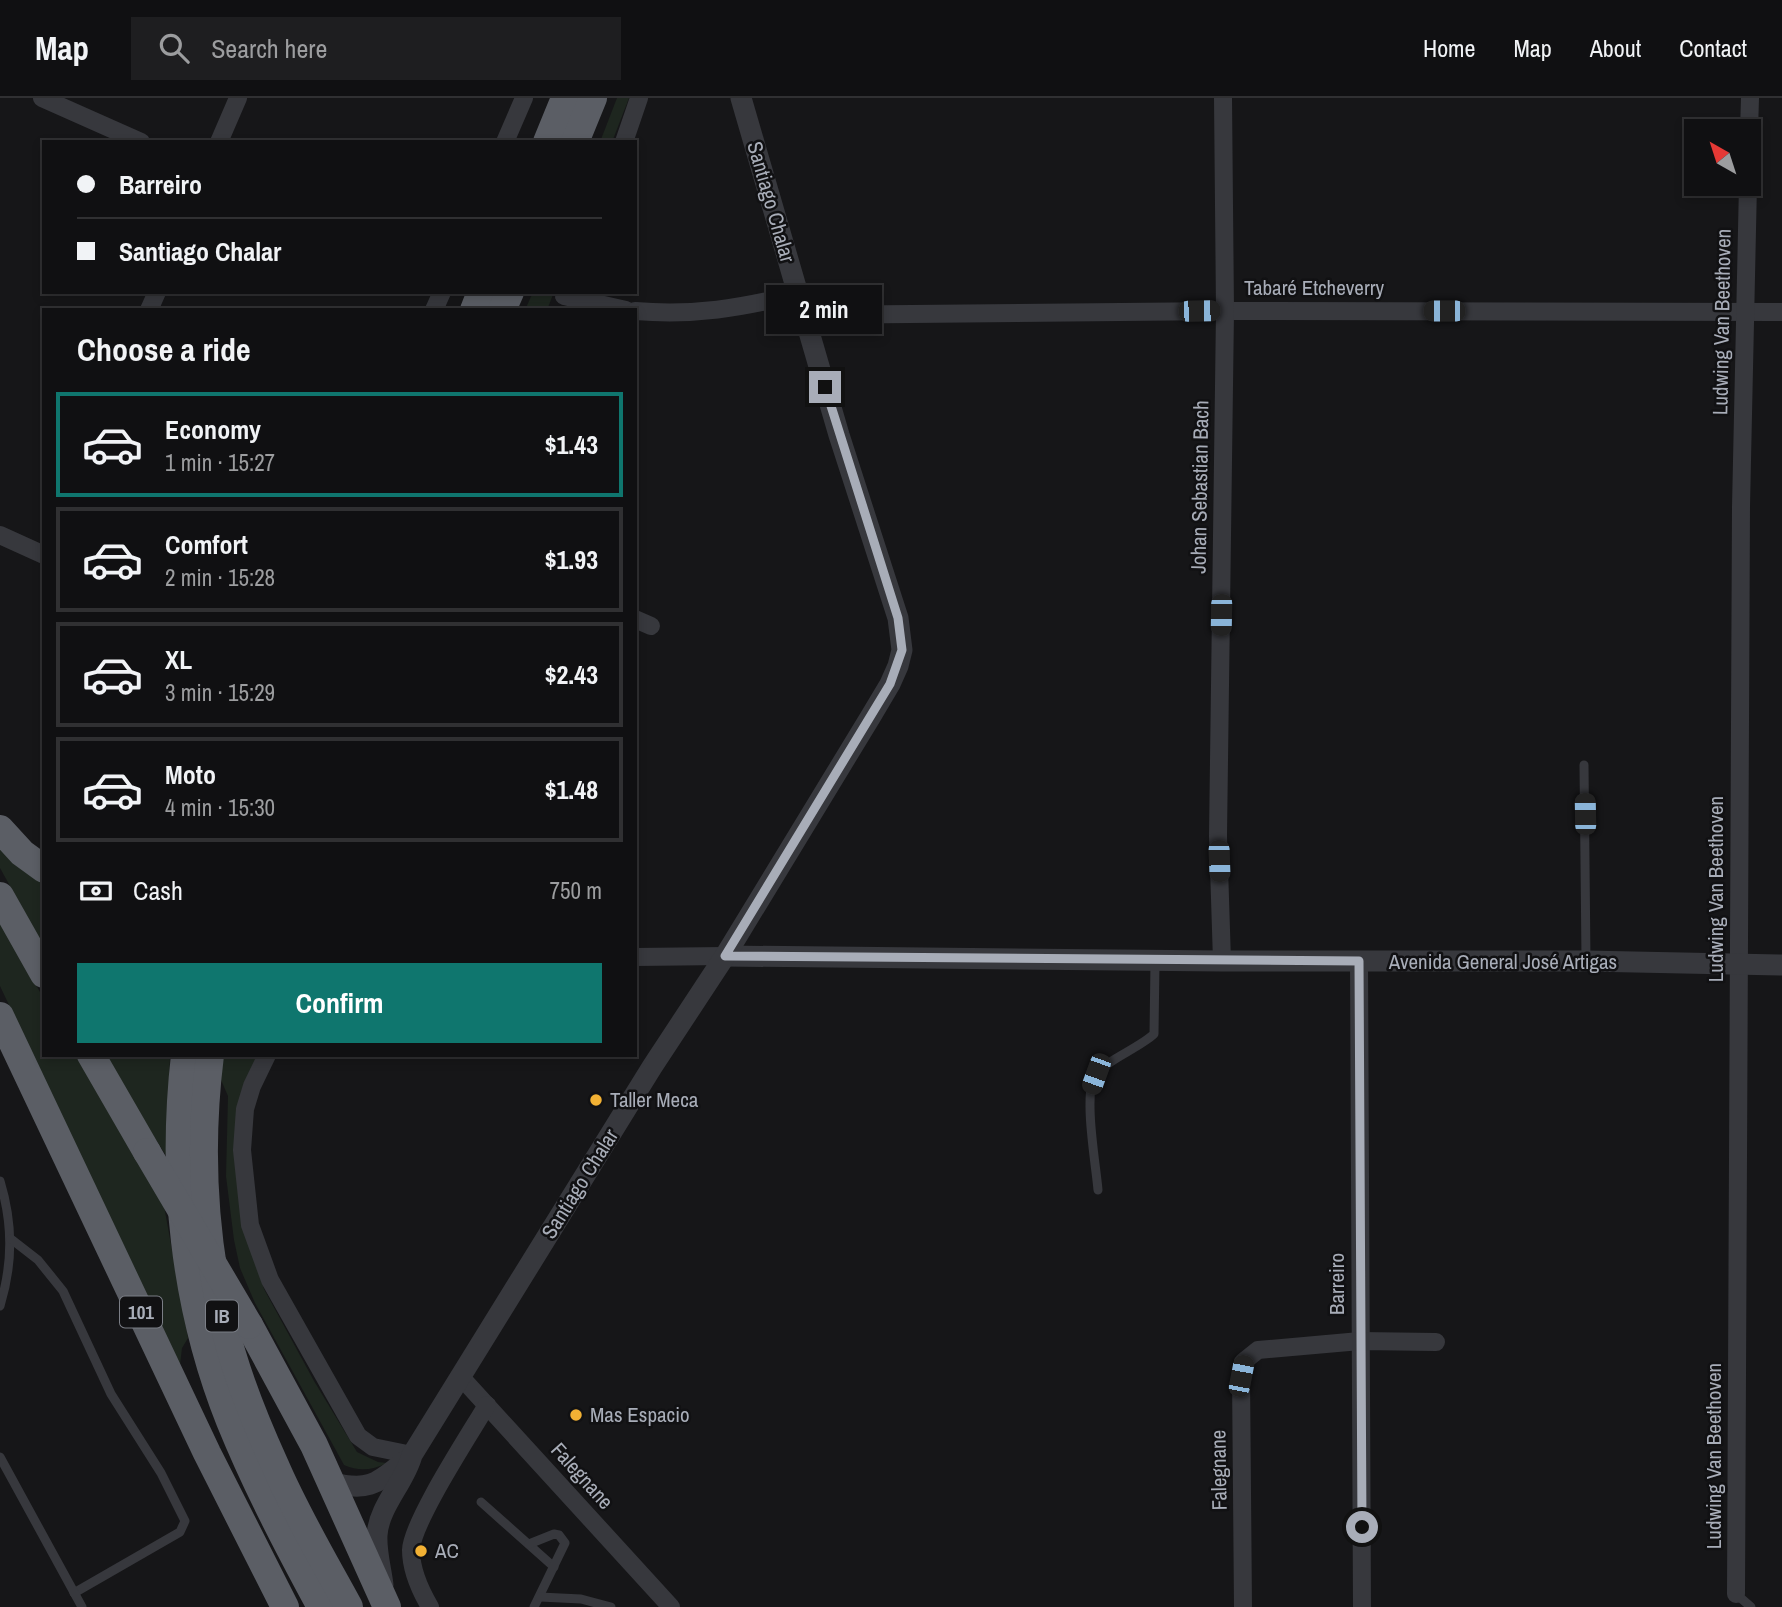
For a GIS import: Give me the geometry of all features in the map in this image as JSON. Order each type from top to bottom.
[{"type":"highway","points":[[548,140],[565,98]]},
{"type":"highway","points":[[576,140],[593,98]]},
{"type":"highway","points":[[0,829],[22,853],[42,868]]},
{"type":"highway","points":[[0,896],[42,970]]},
{"type":"highway","name":"101","points":[[0,1016],[207,1453],[285,1607]]},
{"type":"highway","points":[[92,1057],[249,1325],[314,1445],[385,1604]]},
{"type":"highway","name":"IB","points":[[185,1057],[179,1123],[181,1195],[185,1243],[201,1331],[229,1419],[254,1478],[321,1607]]},
{"type":"highway","name":"IB","points":[[210,1057],[205,1092],[203,1153],[205,1203],[223,1320],[240,1378],[275,1467],[349,1607]]},
{"type":"street","points":[[42,98],[136,140]]},
{"type":"street","points":[[220,140],[239,98]]},
{"type":"street","points":[[506,140],[524,98]]},
{"type":"street","points":[[625,140],[639,98]]},
{"type":"street","name":"Santiago Chalar","points":[[385,1604],[377,1535],[381,1518],[408,1471],[412,1455],[652,1067],[725,956],[890,684],[902,650],[898,618],[839,436],[741,98]]},
{"type":"street","name":"Johan Sebastian Bach","points":[[1222,961],[1218,836],[1225,311],[1223,98]]},
{"type":"street","points":[[1749,119],[1750,98]]},
{"type":"street","name":"Ludwing Van Beethoven","points":[[1736,1594],[1738,966],[1748,196]]},
{"type":"street","points":[[637,310],[710,312],[798,294]]},
{"type":"street","points":[[563,299],[615,308]]},
{"type":"street","name":"Tabaré Etcheverry","points":[[804,315],[1225,311],[1782,312]]},
{"type":"street","points":[[0,535],[42,554]]},
{"type":"street","name":"Avenida General José Artigas","points":[[637,957],[1587,961],[1782,965]]},
{"type":"street","name":"Barreiro","points":[[1359,961],[1362,1607]]},
{"type":"street","points":[[266,1057],[252,1086],[245,1109],[242,1150],[250,1225],[270,1280],[358,1436],[373,1447],[412,1455]]},
{"type":"street","name":"Falegnane","points":[[1243,1607],[1243,1362],[1258,1350],[1360,1341],[1436,1342]]},
{"type":"street","name":"Falegnane","points":[[460,1376],[671,1607]]},
{"type":"street","points":[[430,1607],[413,1570],[411,1548],[420,1520],[487,1405]]},
{"type":"street","name":"Santiago Chalar","points":[[331,1482],[351,1488],[366,1486],[384,1477],[412,1455]]},
{"type":"lane","points":[[1584,765],[1587,961]]},
{"type":"lane","points":[[1098,1190],[1089,1092],[1096,1074],[1143,1045],[1154,1034],[1154,961]]},
{"type":"lane","points":[[0,1181],[11,1239],[10,1265],[0,1306]]},
{"type":"lane","points":[[11,1239],[38,1260],[63,1291],[111,1394],[161,1473],[185,1521],[180,1532],[74,1593]]},
{"type":"lane","points":[[0,1457],[82,1607]]},
{"type":"lane","points":[[481,1502],[554,1567]]},
{"type":"lane","points":[[529,1544],[554,1534],[563,1538],[565,1543],[534,1607]]},
{"type":"lane","points":[[1736,1594],[1751,1607]]},
{"type":"lane","points":[[540,1597],[581,1599],[611,1607]]},
{"type":"shaded area","points":[[617,98],[629,98],[613,140],[601,140]]},
{"type":"shaded area","points":[[532,294],[553,294],[548,308],[526,308]]},
{"type":"shaded area","points":[[0,844],[42,877],[42,943],[0,868]]},
{"type":"shaded area","points":[[0,922],[42,996],[42,1057],[77,1057],[164,1206],[188,1338],[182,1348],[180,1365],[0,986]]},
{"type":"shaded area","points":[[105,1057],[170,1057],[167,1157]]},
{"type":"shaded area","points":[[223,1057],[260,1057],[244,1097],[245,1230],[264,1289],[314,1381],[357,1452],[378,1462],[387,1463],[371,1469],[344,1465],[255,1303],[240,1268],[234,1240],[226,1176],[228,1096],[221,1080]]},
{"type":"place","name":"Taller Meca","points":[[596,1100]]},
{"type":"place","name":"Mas Espacio","points":[[576,1415]]},
{"type":"place","name":"AC","points":[[421,1551]]},
{"type":"route","points":[[825,387],[898,618],[902,650],[890,684],[725,956],[1359,961],[1362,1527]]}]
